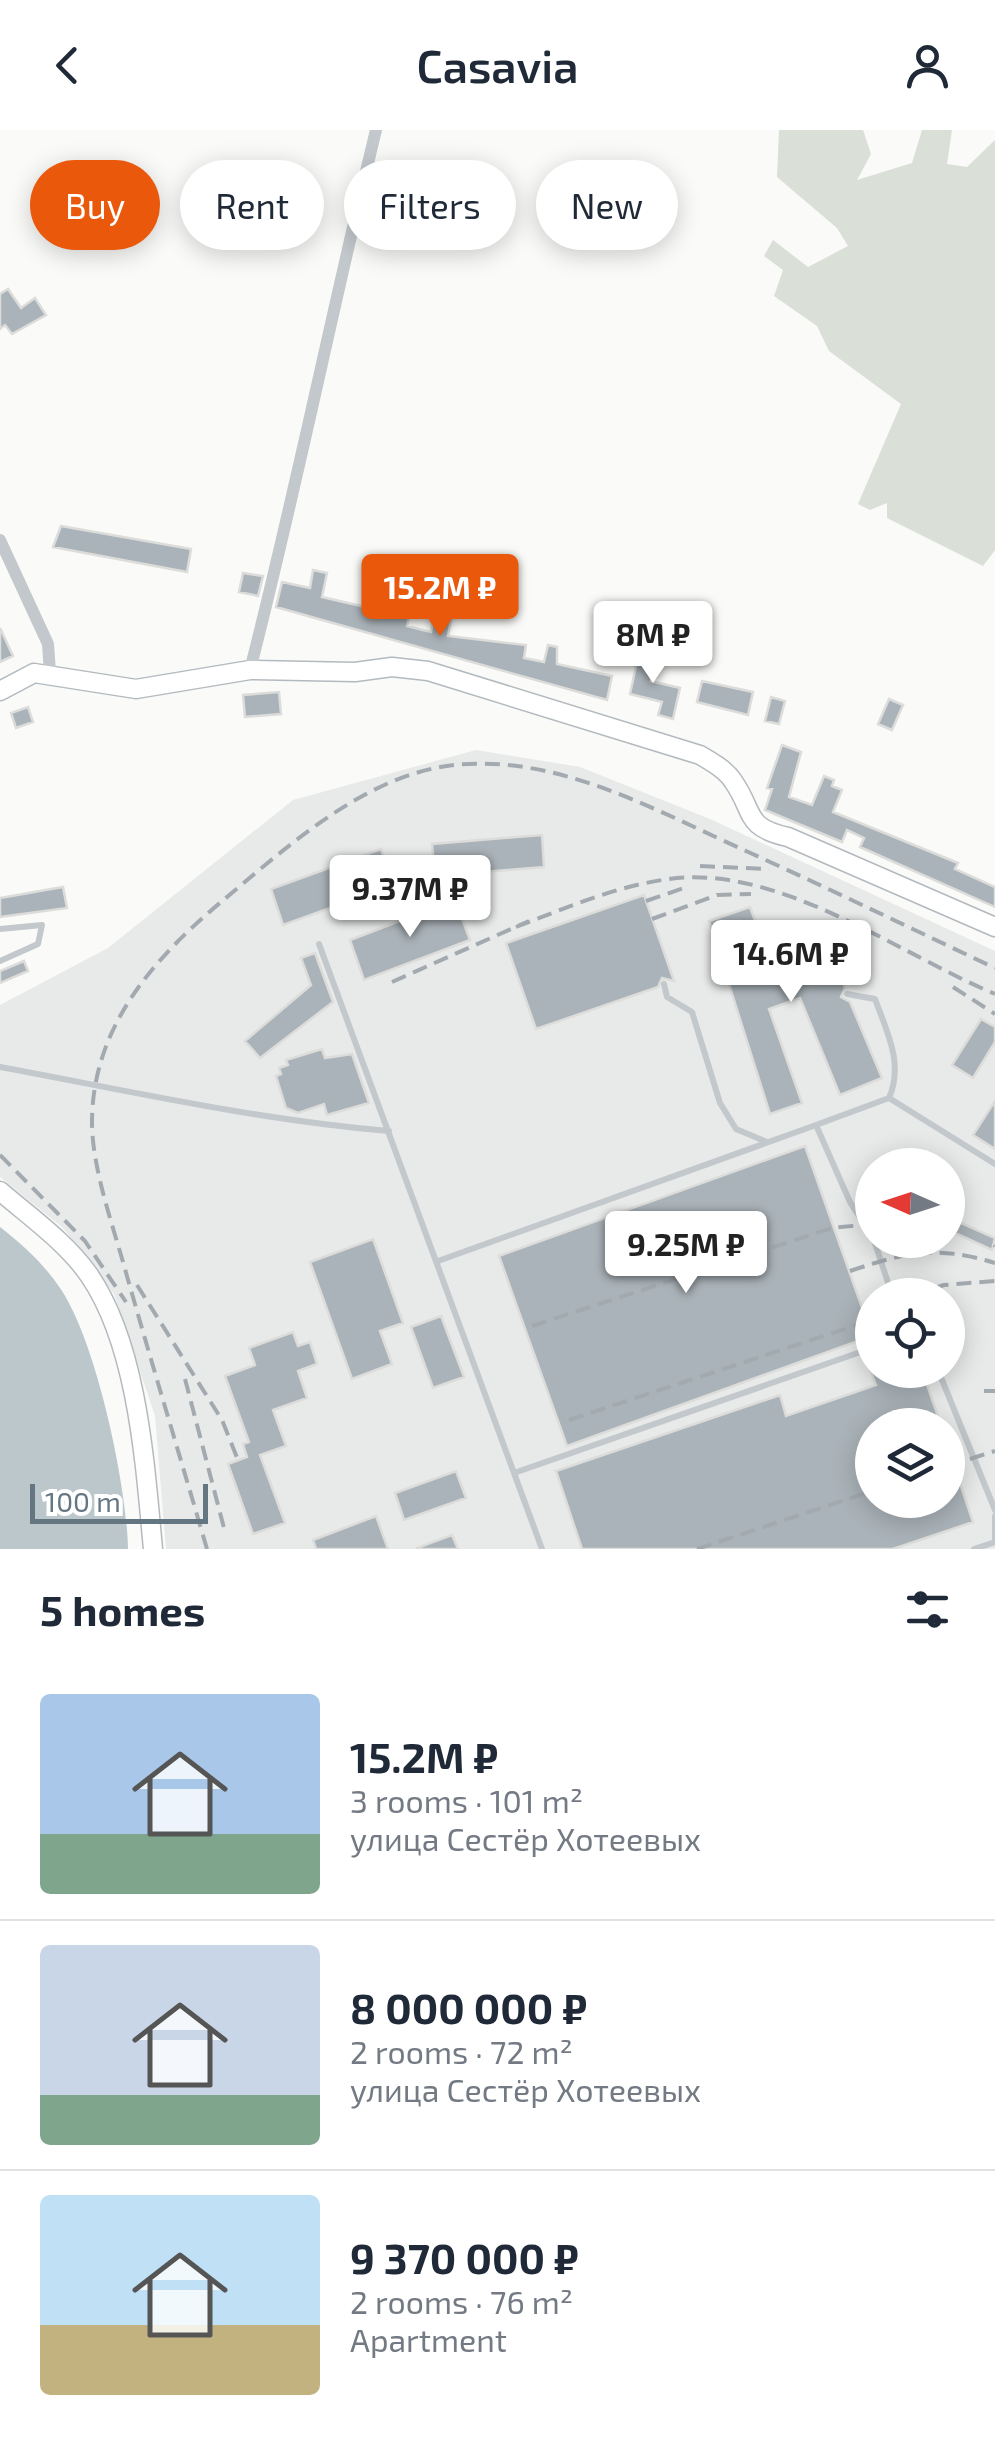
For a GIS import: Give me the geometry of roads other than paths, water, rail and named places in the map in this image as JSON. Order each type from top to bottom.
[{"type":"street","points":[[250,670],[292,504],[326,335],[376,130]]},
{"type":"street","points":[[0,540],[48,644],[50,673]]},
{"type":"street","points":[[0,690],[34,673],[136,689],[250,670],[428,671],[700,755],[732,777],[752,821],[768,832],[788,836],[995,927]]},
{"type":"street","points":[[0,1191],[68,1250],[105,1303],[140,1418],[153,1549]]},
{"type":"lane","points":[[0,929],[42,925],[38,944],[0,961]]},
{"type":"lane","points":[[318,944],[542,1549]]},
{"type":"lane","points":[[664,984],[667,997],[692,1012],[720,1102],[736,1129],[768,1142]]},
{"type":"lane","points":[[438,1261],[888,1098],[895,1084],[895,1057],[875,999],[847,994]]},
{"type":"lane","points":[[0,1067],[95,1082],[154,1100],[258,1113],[299,1124],[389,1131]]},
{"type":"lane","points":[[888,1098],[995,1164]]},
{"type":"lane","points":[[816,1125],[855,1210]]},
{"type":"lane","points":[[514,1472],[855,1354]]},
{"type":"lane","points":[[945,1388],[995,1513],[995,1542],[974,1549]]},
{"type":"railway","points":[[207,1549],[103,1194],[93,1142],[94,1090],[114,1028],[150,973],[196,924],[329,816],[390,782],[422,771],[455,765],[531,768],[642,803],[995,968]]},
{"type":"railway","points":[[700,866],[769,869]]},
{"type":"railway","points":[[516,927],[630,887],[669,879],[711,878],[795,898],[995,994]]},
{"type":"railway","points":[[646,901],[684,888]]},
{"type":"railway","points":[[652,919],[717,895],[751,894]]},
{"type":"railway","points":[[392,982],[529,921]]},
{"type":"railway","points":[[953,987],[995,1014]]},
{"type":"railway","points":[[0,1155],[85,1241],[126,1302]]},
{"type":"railway","points":[[532,1326],[832,1228],[855,1226]]},
{"type":"railway","points":[[850,1271],[922,1253],[955,1254],[995,1263]]},
{"type":"railway","points":[[965,1283],[995,1281]]},
{"type":"railway","points":[[137,1285],[222,1420],[238,1460]]},
{"type":"railway","points":[[569,1420],[855,1326]]},
{"type":"railway","points":[[185,1379],[224,1528]]},
{"type":"railway","points":[[984,1391],[995,1391]]},
{"type":"railway","points":[[965,1461],[995,1451]]},
{"type":"railway","points":[[697,1549],[855,1497]]}]
